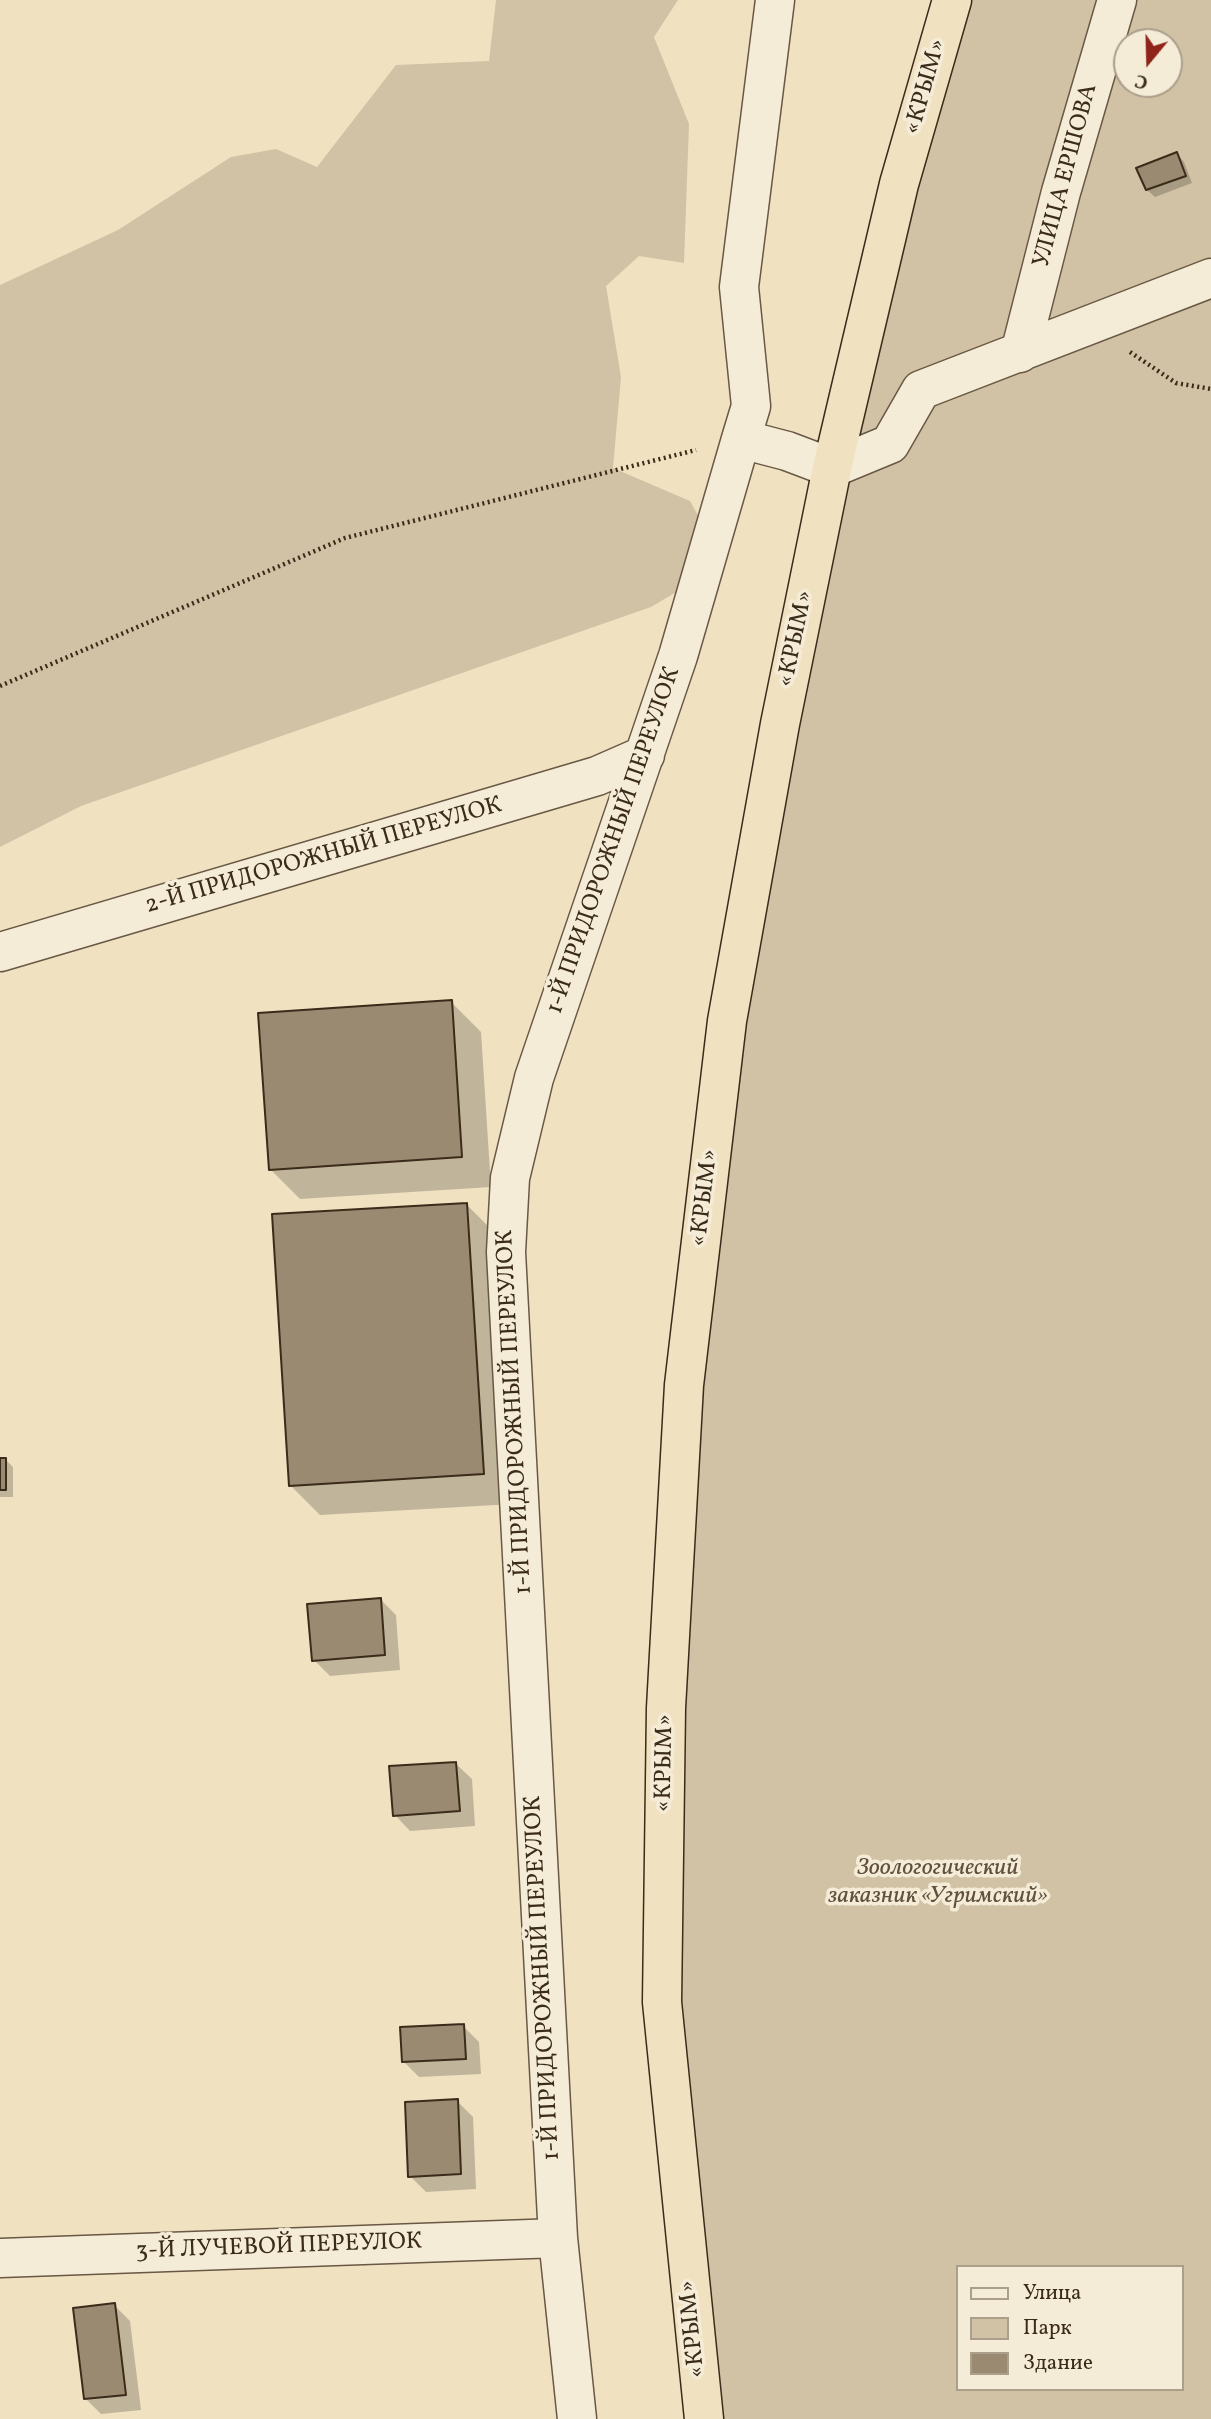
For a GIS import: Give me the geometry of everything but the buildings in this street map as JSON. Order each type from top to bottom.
[{"type":"highway","name":"«КРЫМ»","points":[[704,2419],[662,2001],[667,1708],[684,1385],[727,1021],[780,724],[832,468],[899,184],[952,0]]},
{"type":"street","name":"1-Й ПРИДОРОЖНЫЙ ПЕРЕУЛОК","points":[[577,2419],[558,2238],[506,1252],[510,1178],[534,1078],[678,656],[751,406],[738,287],[775,0]]},
{"type":"street","name":"УЛИЦА ЕРШОВА","points":[[1020,353],[1061,192],[1117,0]]},
{"type":"street","points":[[740,439],[787,451],[832,468],[890,444],[921,390],[1211,278]]},
{"type":"street","name":"2-Й ПРИДОРОЖНЫЙ ПЕРЕУЛОК","points":[[0,952],[597,776],[645,755]]},
{"type":"street","name":"3-Й ЛУЧЕВОЙ ПЕРЕУЛОК","points":[[0,2258],[558,2238]]},
{"type":"path","points":[[1088,325],[1176,383],[1211,388]]},
{"type":"path","points":[[0,686],[345,538],[740,439]]},
{"type":"green space","points":[[496,0],[678,0],[654,37],[689,124],[684,263],[639,256],[606,286],[621,377],[613,468],[690,501],[712,541],[693,582],[651,607],[81,806],[0,847],[0,285],[118,230],[231,157],[276,149],[317,167],[396,65],[489,61]]},
{"type":"green space","name":"Зоологогический заказник «Угримский»","points":[[952,0],[1211,0],[1211,2419],[704,2419],[662,2002],[727,1021]]}]
